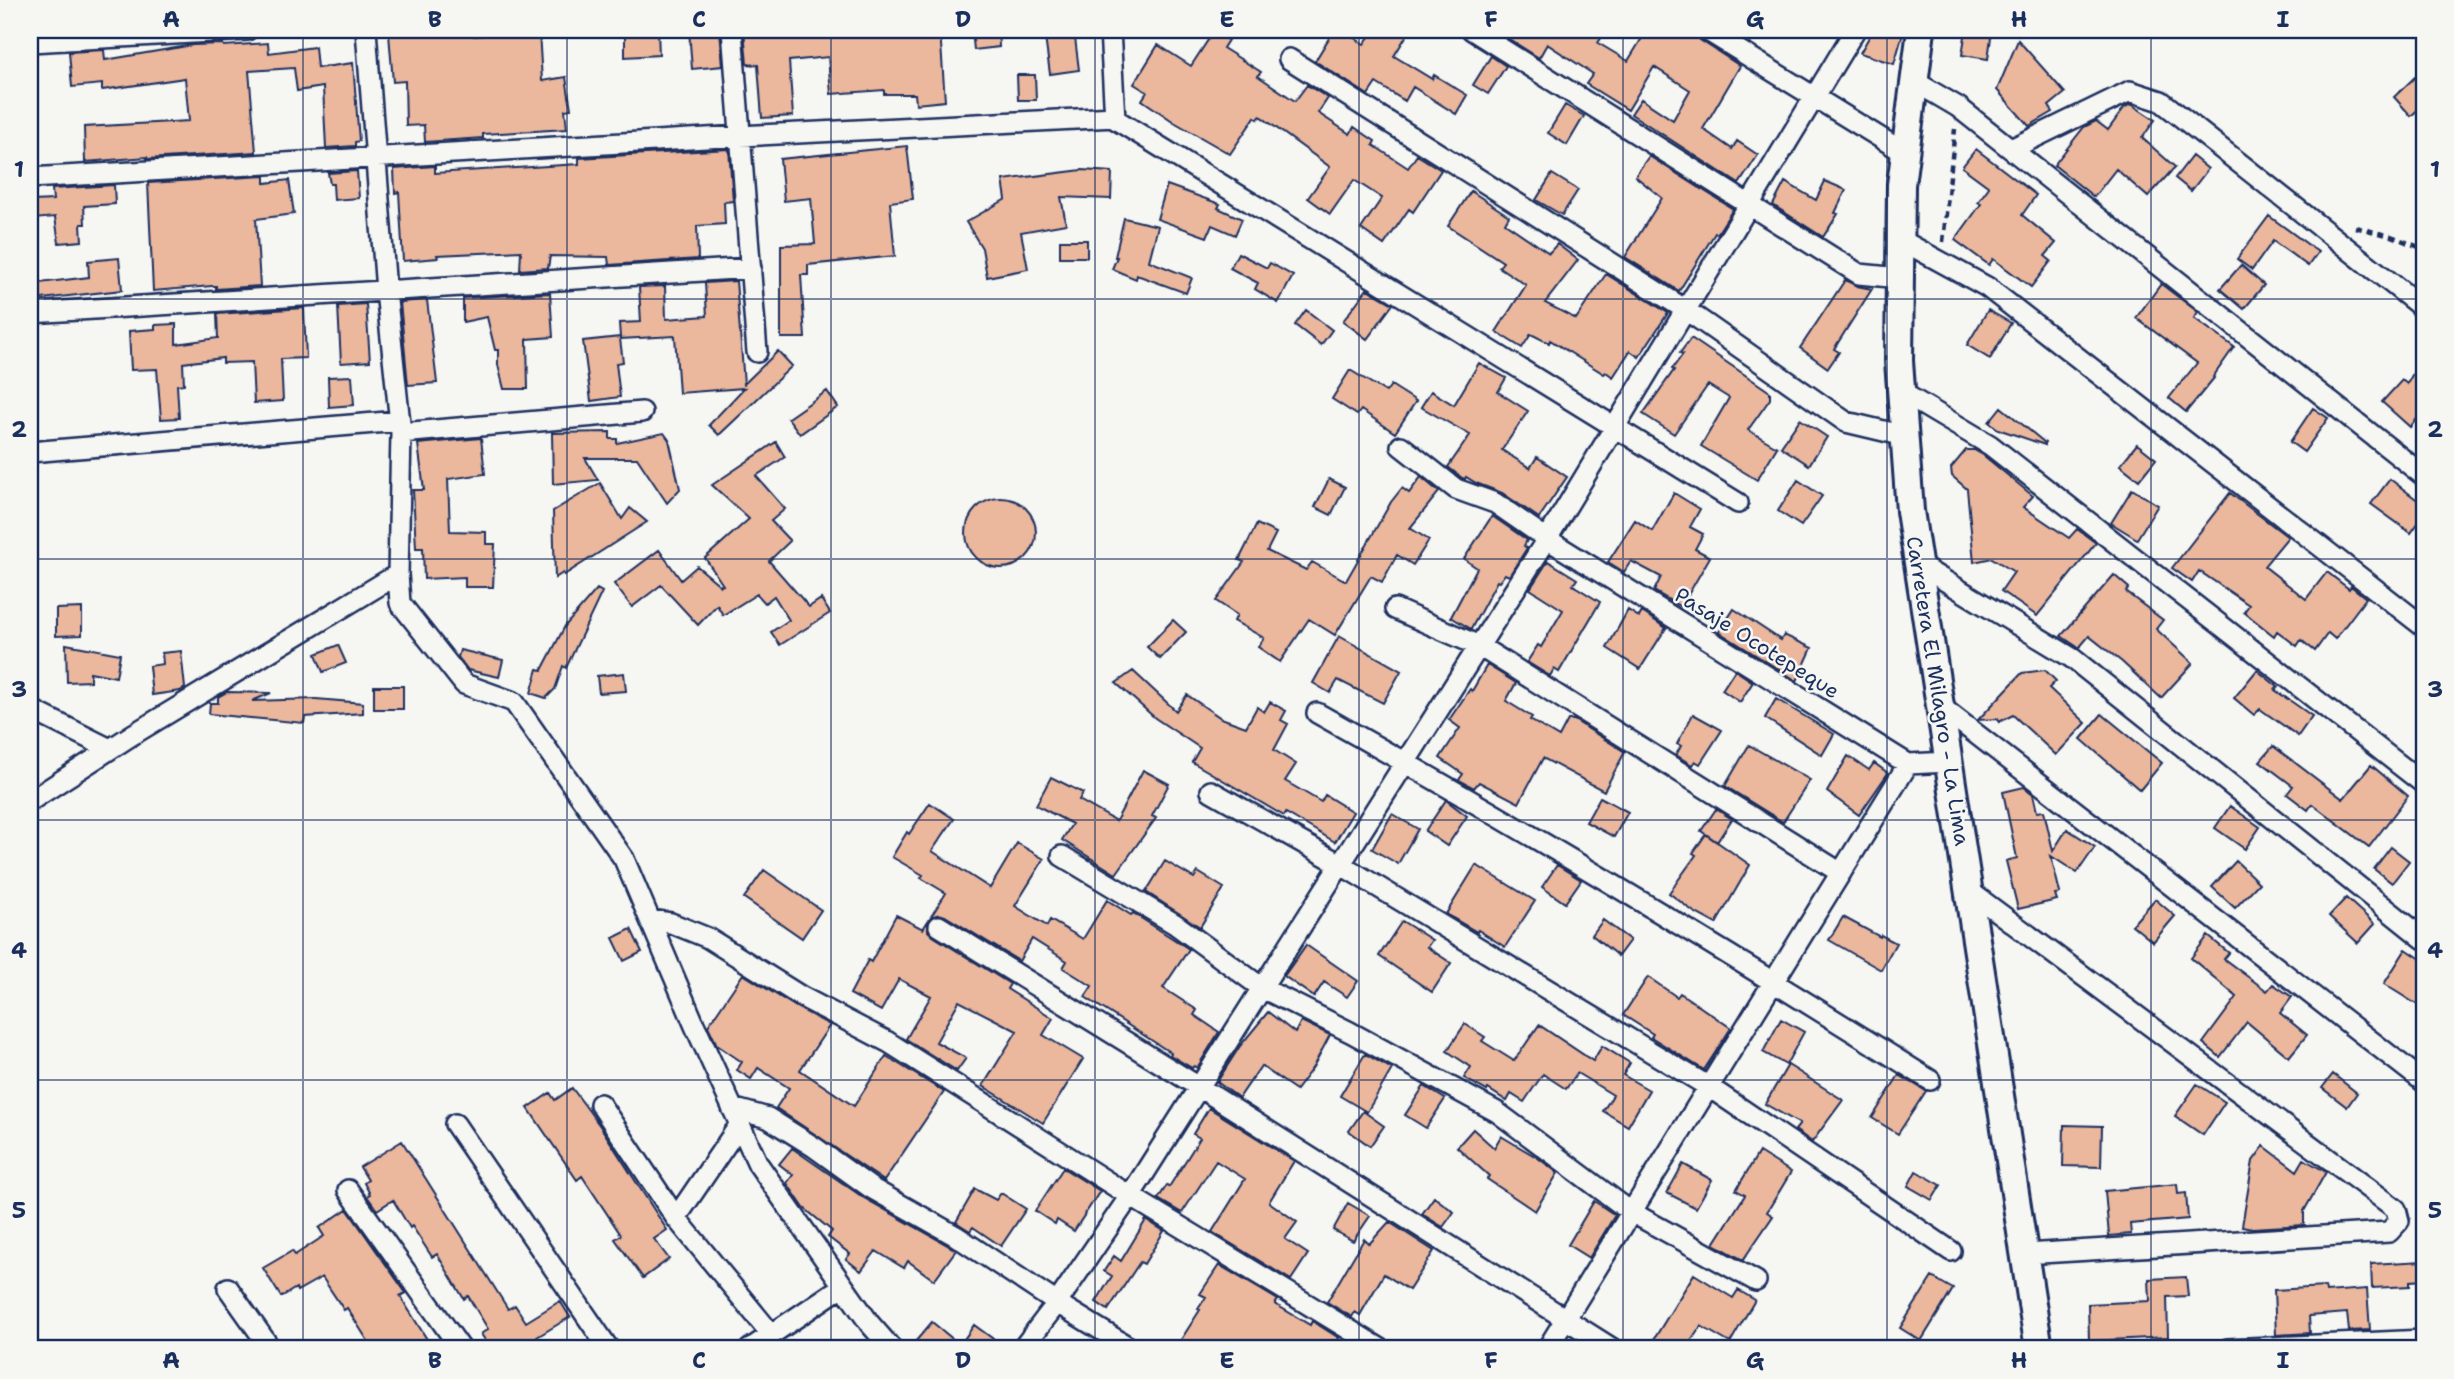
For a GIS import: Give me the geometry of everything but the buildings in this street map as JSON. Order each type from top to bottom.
[{"type":"main road","name":"Carretera El Milagro - La Lima","points":[[1921,30],[1901,185],[1899,361],[1910,511],[2039,1349]]},
{"type":"street","points":[[30,42],[247,30]]},
{"type":"street","points":[[366,30],[386,291],[400,427],[400,603],[464,684],[514,702],[624,859],[758,1164],[870,1324],[892,1349]]},
{"type":"street","points":[[732,30],[757,352]]},
{"type":"street","points":[[1110,30],[1115,117]]},
{"type":"street","points":[[1472,30],[1859,274],[1900,278]]},
{"type":"street","points":[[1706,30],[1905,153]]},
{"type":"street","points":[[1022,1349],[1130,1196],[1479,646],[1855,30]]},
{"type":"street","points":[[1289,59],[1686,310],[1846,422],[1905,436]]},
{"type":"street","points":[[1914,81],[1958,107],[2424,476]]},
{"type":"street","points":[[2011,149],[2130,91],[2161,101],[2424,309]]},
{"type":"street","points":[[30,178],[1115,117],[1738,503]]},
{"type":"street","points":[[1901,240],[1987,287],[2424,627]]},
{"type":"street","points":[[30,313],[751,268]]},
{"type":"street","points":[[1901,392],[1990,445],[2424,784]]},
{"type":"street","points":[[30,452],[642,412]]},
{"type":"street","name":"Pasaje Ocotepeque","points":[[1401,446],[1455,489],[1495,503],[1546,539],[1909,764]]},
{"type":"street","points":[[1919,565],[2072,658],[2424,939]]},
{"type":"street","points":[[30,801],[110,749],[398,574]]},
{"type":"street","points":[[1395,609],[1479,646],[1841,873]]},
{"type":"street","points":[[1940,706],[2424,1082]]},
{"type":"street","points":[[30,709],[110,749]]},
{"type":"street","points":[[1317,713],[1405,762],[1774,981],[1930,1080]]},
{"type":"street","points":[[1547,1349],[1909,764],[1949,762]]},
{"type":"street","points":[[1211,791],[1340,864],[1709,1087],[1951,1251]]},
{"type":"street","points":[[1062,856],[1175,924],[1262,988],[1497,1112],[1631,1212],[1756,1281]]},
{"type":"street","points":[[1968,890],[2396,1209],[2399,1221],[2389,1232],[2024,1254]]},
{"type":"street","points":[[650,920],[671,923],[729,950],[802,997],[888,1042],[1130,1196],[1381,1349]]},
{"type":"street","points":[[939,926],[1613,1349]]},
{"type":"street","points":[[600,1104],[676,1218],[772,1335]]},
{"type":"street","points":[[676,1218],[736,1116]]},
{"type":"street","points":[[736,1116],[768,1118],[872,1188],[956,1236],[1132,1349]]},
{"type":"street","points":[[455,1124],[610,1349]]},
{"type":"street","points":[[348,1191],[461,1349]]},
{"type":"street","points":[[750,1349],[844,1286]]},
{"type":"street","points":[[228,1288],[271,1349]]},
{"type":"street","points":[[2228,1349],[2424,1340]]},
{"type":"path","points":[[1941,262],[1958,107]]},
{"type":"path","points":[[2342,224],[2391,236],[2424,249]]}]
